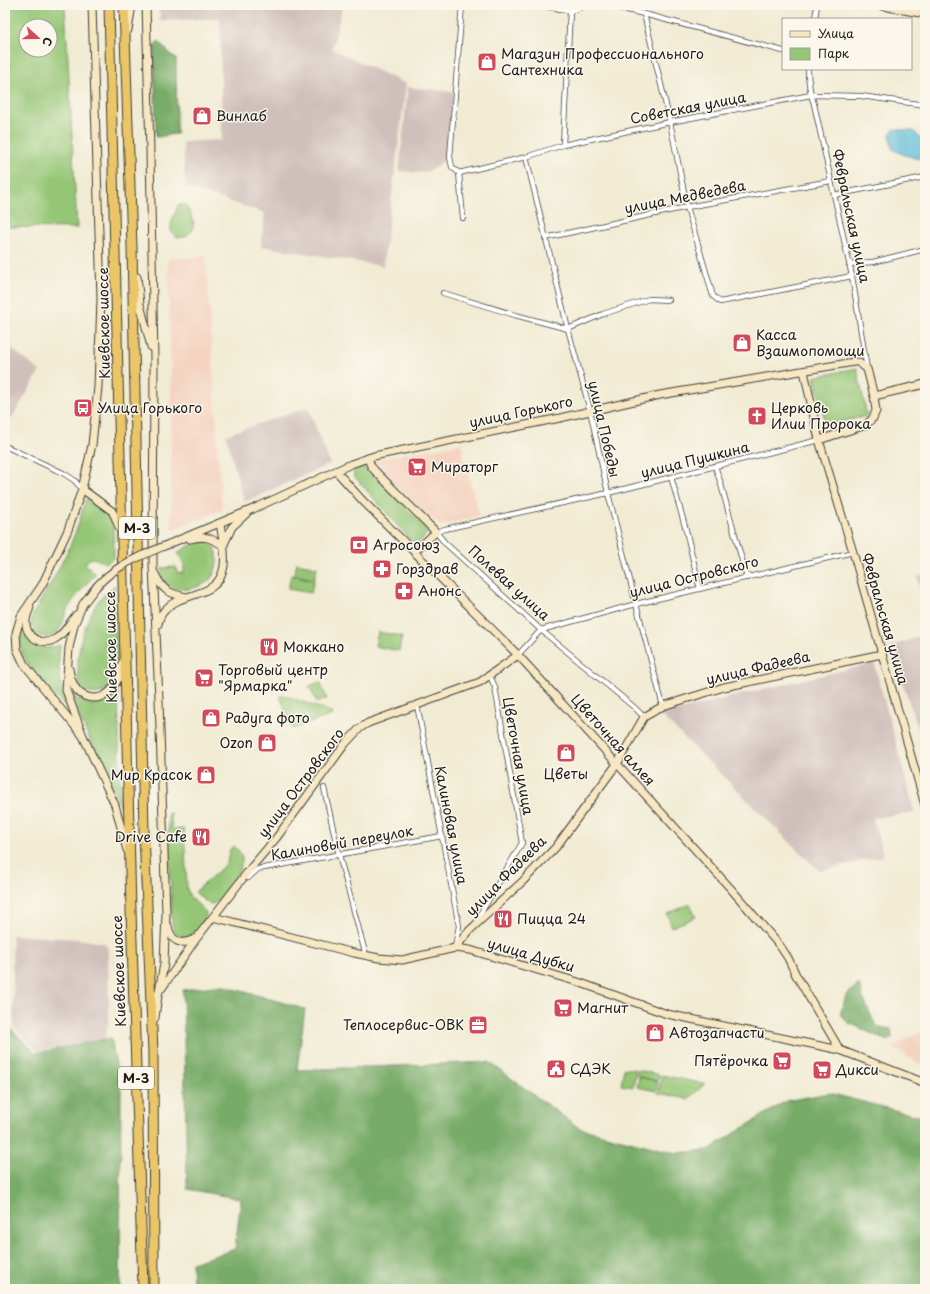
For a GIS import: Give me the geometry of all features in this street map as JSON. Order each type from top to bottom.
[{"type":"highway","name":"Киевское шоссе","points":[[109,5],[123,541],[124,645],[143,1289]]},
{"type":"highway","name":"Киевское шоссе","points":[[124,5],[132,247],[144,832],[153,1052],[154,1289]]},
{"type":"main road","points":[[92,5],[101,298],[100,345],[95,415],[90,454],[82,489],[73,517],[61,547],[27,615],[26,624],[31,635],[40,641],[47,642],[58,638],[79,612],[96,587],[103,579],[118,568],[220,522],[253,509]]},
{"type":"main road","points":[[126,52],[132,5]]},
{"type":"main road","points":[[146,5],[154,359],[153,566],[166,913],[164,964],[156,1008],[153,1052]]},
{"type":"main road","points":[[878,5],[925,14]]},
{"type":"main road","points":[[132,247],[138,295],[154,359]]},
{"type":"main road","name":"улица Горького","points":[[253,509],[368,458],[560,418],[660,395],[804,372],[854,362],[858,362],[867,369]]},
{"type":"main road","points":[[820,440],[866,425],[873,418],[876,411],[867,369]]},
{"type":"main road","name":"Февральская улица","points":[[804,372],[820,440],[854,552],[925,805]]},
{"type":"main road","points":[[874,396],[925,386]]},
{"type":"main road","name":"Полевая улица","points":[[368,458],[375,471],[436,532]]},
{"type":"main road","name":"Цветочная аллея","points":[[336,471],[362,500],[518,655],[732,890],[780,946],[840,1050]]},
{"type":"main road","points":[[82,489],[112,511],[123,541]]},
{"type":"main road","points":[[224,546],[229,532],[235,523],[253,509]]},
{"type":"main road","points":[[156,628],[160,617],[166,608],[171,604],[186,597],[204,592],[217,582],[224,566],[224,546],[220,522]]},
{"type":"main road","points":[[414,552],[436,532]]},
{"type":"main road","points":[[170,544],[205,537],[210,538],[224,546]]},
{"type":"main road","points":[[153,566],[159,582],[164,589],[171,594],[186,597]]},
{"type":"main road","points":[[34,599],[21,616],[17,626],[16,644],[19,654],[24,664],[83,736]]},
{"type":"main road","points":[[79,612],[72,635],[66,678],[66,694],[83,736],[116,805],[131,867]]},
{"type":"main road","points":[[68,661],[72,682],[75,689],[86,697],[100,697],[106,695],[110,691],[119,678],[124,645]]},
{"type":"main road","name":"улица Фадеева","points":[[455,948],[476,925],[523,881],[556,847],[617,764],[644,717],[664,706],[724,687],[882,654]]},
{"type":"main road","name":"улица Островского","points":[[213,917],[277,837],[345,744],[360,728],[368,723],[466,688],[490,676],[518,655]]},
{"type":"main road","points":[[166,913],[170,933],[175,940],[186,942],[196,939]]},
{"type":"main road","points":[[160,991],[213,917]]},
{"type":"main road","name":"улица Дубки","points":[[213,917],[366,956],[402,960],[455,948],[470,950],[573,981],[667,1014],[840,1050],[925,1083]]},
{"type":"street","points":[[462,5],[450,158],[452,167],[459,173],[463,218]]},
{"type":"street","points":[[542,5],[570,11],[588,5]]},
{"type":"street","points":[[606,5],[782,51]]},
{"type":"street","points":[[815,18],[818,5]]},
{"type":"street","points":[[563,145],[570,11]]},
{"type":"street","points":[[644,14],[670,122],[687,207],[713,296],[720,302],[852,276]]},
{"type":"street","name":"Февральская улица","points":[[808,70],[811,95],[852,276],[867,369]]},
{"type":"street","name":"Советская улица","points":[[459,173],[526,157],[563,145],[670,122],[811,95],[861,96],[925,105]]},
{"type":"street","name":"улица Победы","points":[[526,157],[568,330],[590,410],[608,493],[664,706]]},
{"type":"street","points":[[834,195],[925,177]]},
{"type":"street","name":"улица Медведева","points":[[545,238],[687,207],[831,181]]},
{"type":"street","points":[[849,264],[873,262],[925,249]]},
{"type":"street","points":[[443,293],[568,330],[603,314],[649,299],[669,300]]},
{"type":"street","name":"улица Пушкина","points":[[436,532],[608,493],[820,440]]},
{"type":"street","points":[[5,446],[63,473],[74,480],[82,489]]},
{"type":"street","points":[[715,466],[747,578]]},
{"type":"street","points":[[671,477],[686,530],[700,589]]},
{"type":"street","name":"Полевая улица","points":[[436,532],[445,543],[541,630],[644,717]]},
{"type":"street","name":"улица Островского","points":[[541,630],[636,604],[854,552]]},
{"type":"street","points":[[518,655],[541,630]]},
{"type":"street","name":"Цветочная улица","points":[[476,925],[479,916],[522,843],[495,686],[490,676]]},
{"type":"street","name":"Калиновая улица","points":[[417,705],[459,926],[455,948]]},
{"type":"street","points":[[324,788],[339,856],[366,956]]},
{"type":"street","name":"Калиновый переулок","points":[[248,878],[258,869],[339,856],[442,836]]},
{"type":"shaded area","points":[[159,5],[343,5],[332,49],[406,84],[383,266],[261,246],[265,213],[185,187],[183,142],[222,140],[220,18],[160,21]]},
{"type":"shaded area","points":[[408,87],[454,92],[447,159],[429,171],[416,173],[399,171]]},
{"type":"shaded area","points":[[206,256],[222,510],[171,530],[171,389],[168,259]]},
{"type":"shaded area","points":[[9,347],[40,371],[10,421],[5,436],[5,354]]},
{"type":"shaded area","points":[[308,407],[330,464],[244,502],[226,435]]},
{"type":"shaded area","points":[[461,444],[479,516],[440,526],[387,478],[376,463],[379,458]]},
{"type":"shaded area","points":[[925,573],[925,605],[917,577]]},
{"type":"shaded area","points":[[925,634],[925,748],[890,647]]},
{"type":"shaded area","points":[[874,663],[915,813],[873,818],[883,856],[819,871],[660,714],[667,709],[677,711]]},
{"type":"shaded area","points":[[12,935],[77,939],[104,943],[108,947],[109,1020],[105,1039],[37,1051],[14,1027]]},
{"type":"shaded area","points":[[925,1030],[925,1067],[891,1047]]},
{"type":"green space","points":[[5,5],[65,5],[77,228],[5,227]]},
{"type":"green space","points":[[158,41],[176,59],[177,134],[161,137],[156,137],[154,46]]},
{"type":"green space","points":[[178,205],[186,205],[194,222],[192,231],[185,237],[176,237],[171,232],[171,224]]},
{"type":"green space","points":[[857,368],[867,416],[826,425],[814,377]]},
{"type":"green space","points":[[360,466],[364,466],[425,527],[427,533],[423,539],[417,543],[412,542],[354,476],[354,471]]},
{"type":"green space","points":[[86,499],[97,505],[110,518],[114,535],[114,558],[106,563],[91,558],[85,563],[96,574],[71,603],[61,628],[57,633],[47,637],[40,636],[32,627],[33,614],[51,584],[67,552]]},
{"type":"green space","points":[[201,541],[210,543],[217,552],[217,563],[213,575],[206,583],[193,588],[176,589],[171,587],[164,580],[161,568],[176,567],[177,573],[184,573],[184,565],[178,552]]},
{"type":"green space","points":[[297,563],[317,567],[314,579],[294,575]]},
{"type":"green space","points":[[291,575],[314,580],[311,593],[288,589]]},
{"type":"green space","points":[[115,585],[117,657],[114,677],[111,685],[106,691],[99,693],[87,693],[81,690],[79,686],[78,665],[80,644],[86,624],[98,602]]},
{"type":"green space","points":[[20,627],[27,639],[36,646],[46,648],[60,645],[60,678],[68,710],[27,662],[20,646]]},
{"type":"green space","points":[[378,632],[402,636],[399,651],[375,646]]},
{"type":"green space","points":[[320,682],[327,699],[317,703],[309,686]]},
{"type":"green space","points":[[118,692],[121,807],[71,695],[83,702],[96,704],[107,701]]},
{"type":"green space","points":[[284,695],[331,712],[332,715],[292,729],[280,696]]},
{"type":"green space","points":[[168,813],[171,813],[172,829],[184,829],[187,889],[190,897],[206,912],[206,916],[202,923],[186,938],[180,937],[176,934],[172,923]]},
{"type":"green space","points":[[233,846],[239,851],[242,857],[239,871],[231,886],[221,898],[211,904],[195,892],[227,863],[229,851]]},
{"type":"green space","points":[[690,904],[696,917],[672,927],[667,914]]},
{"type":"green space","points":[[859,984],[863,998],[876,1026],[891,1029],[892,1038],[887,1041],[847,1022],[840,1015],[846,995]]},
{"type":"green space","points":[[221,985],[305,1009],[297,1070],[489,1062],[579,1128],[676,1153],[708,1150],[786,1101],[829,1093],[925,1118],[925,1289],[193,1289],[192,1263],[235,1249],[241,1199],[187,1189],[183,990]]},
{"type":"green space","points":[[5,1023],[36,1053],[111,1038],[121,1090],[120,1289],[5,1289]]},
{"type":"green space","points":[[624,1068],[636,1070],[633,1087],[621,1085]]},
{"type":"green space","points":[[638,1070],[660,1075],[658,1081],[637,1076]]},
{"type":"green space","points":[[662,1075],[705,1084],[688,1099],[658,1093]]},
{"type":"green space","points":[[639,1077],[658,1082],[656,1091],[637,1087]]},
{"type":"water","points":[[894,129],[914,131],[924,145],[924,154],[918,159],[892,149],[890,134]]},
{"type":"place","name":"Магазин Профессионального Сантехника","points":[[487,62]]},
{"type":"place","name":"Винлаб","points":[[202,116]]},
{"type":"place","name":"Касса Взаимопомощи","points":[[742,343]]},
{"type":"place","name":"Улица Горького","points":[[83,408]]},
{"type":"place","name":"Церковь Илии Пророка","points":[[757,416]]},
{"type":"place","name":"Мираторг","points":[[417,467]]},
{"type":"place","name":"Агросоюз","points":[[359,545]]},
{"type":"place","name":"Горздрав","points":[[382,569]]},
{"type":"place","name":"Анонс","points":[[404,591]]},
{"type":"place","name":"Моккано","points":[[269,647]]},
{"type":"place","name":"Торговый центр \"Ярмарка\"","points":[[204,678]]},
{"type":"place","name":"Радуга фото","points":[[211,718]]},
{"type":"place","name":"Ozon","points":[[267,743]]},
{"type":"place","name":"Цветы","points":[[566,753]]},
{"type":"place","name":"Мир Красок","points":[[206,775]]},
{"type":"place","name":"Drive Cafe","points":[[201,837]]},
{"type":"place","name":"Пицца 24","points":[[503,919]]},
{"type":"place","name":"Магнит","points":[[563,1008]]},
{"type":"place","name":"Теплосервис-ОВК","points":[[478,1025]]},
{"type":"place","name":"Автозапчасти","points":[[655,1033]]},
{"type":"place","name":"Пятёрочка","points":[[782,1061]]},
{"type":"place","name":"СДЭК","points":[[556,1069]]},
{"type":"place","name":"Дикси","points":[[822,1070]]}]
